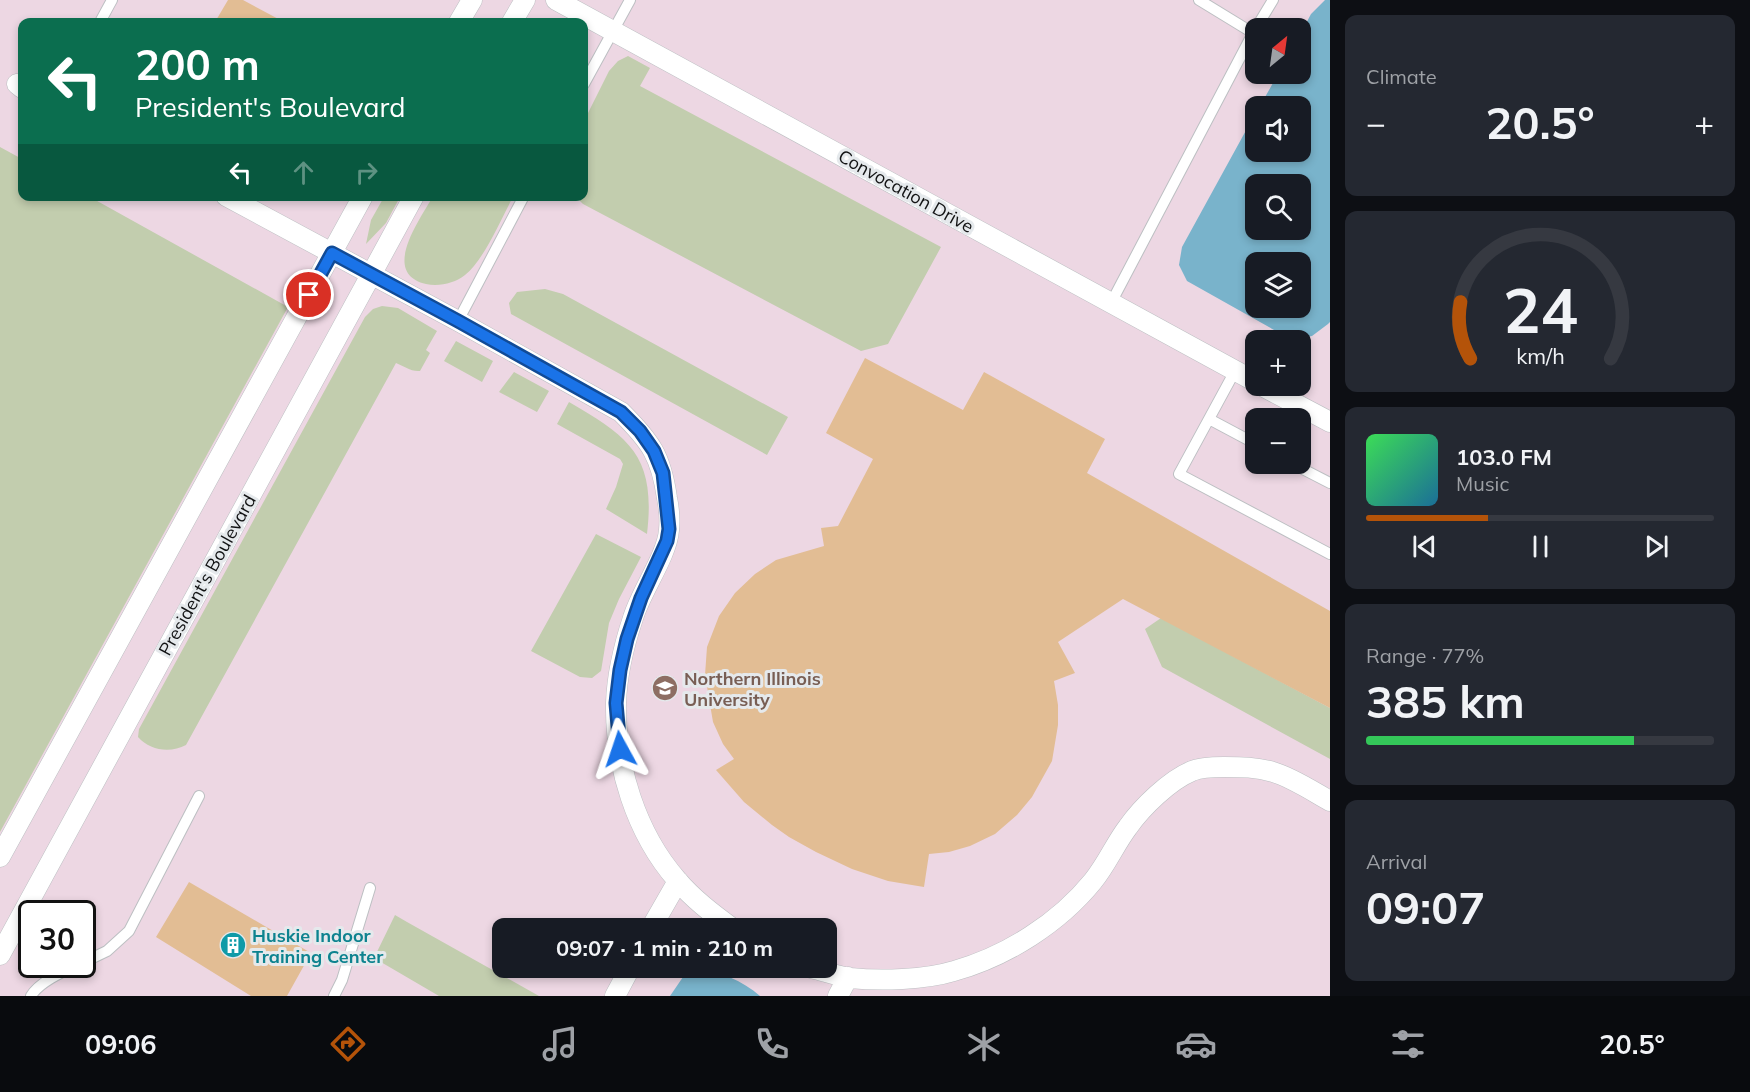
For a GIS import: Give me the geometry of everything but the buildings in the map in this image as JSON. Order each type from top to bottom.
[{"type":"street","points":[[461,18],[472,0]]},
{"type":"street","points":[[514,18],[525,0]]},
{"type":"street","name":"Convocation Drive","points":[[556,0],[1245,376]]},
{"type":"street","points":[[235,201],[621,412],[640,431],[654,451],[663,473],[669,529],[667,541],[634,615],[620,670],[616,703],[620,749],[626,783],[641,824],[655,849],[678,881],[719,918]]},
{"type":"street","points":[[0,857],[360,201]]},
{"type":"street","name":"President's Boulevard","points":[[0,955],[411,201]]},
{"type":"street","points":[[1281,396],[1330,422]]},
{"type":"street","points":[[837,974],[884,980],[953,971],[990,958],[1023,941],[1049,924],[1073,903],[1110,858],[1128,827],[1170,784],[1193,770],[1249,767],[1274,772],[1330,801]]},
{"type":"street","points":[[657,918],[678,881]]},
{"type":"street","points":[[838,996],[848,977]]},
{"type":"street","points":[[615,996],[625,978]]},
{"type":"lane","points":[[102,18],[112,0]]},
{"type":"lane","points":[[588,76],[630,0]]},
{"type":"lane","points":[[1198,0],[1245,25]]},
{"type":"lane","points":[[1263,18],[1274,0]]},
{"type":"lane","points":[[1111,303],[1245,49]]},
{"type":"lane","points":[[458,321],[521,201]]},
{"type":"lane","points":[[1234,371],[1179,474],[1330,554]]},
{"type":"lane","points":[[1209,419],[1245,438]]},
{"type":"lane","points":[[1311,473],[1330,483]]},
{"type":"lane","points":[[96,956],[107,951],[129,931],[199,796]]},
{"type":"lane","points":[[334,996],[342,980],[370,888]]},
{"type":"lane","points":[[31,996],[34,990],[53,978]]},
{"type":"shaded area","name":"Northern Illinois University","points":[[0,0],[1330,0],[1330,996],[0,996]]},
{"type":"green space","points":[[628,56],[650,68],[640,86],[941,247],[888,344],[861,351],[580,201],[588,201],[588,113],[609,71],[618,61]]},
{"type":"green space","points":[[0,147],[18,157],[18,201],[97,201],[288,307],[0,832]]},
{"type":"green space","points":[[382,201],[398,201],[386,223],[366,244],[371,220]]},
{"type":"green space","points":[[430,201],[511,201],[479,260],[465,275],[447,284],[426,284],[413,278],[406,269],[407,245]]},
{"type":"green space","points":[[545,289],[563,294],[788,417],[767,455],[511,314],[509,303],[517,292]]},
{"type":"green space","points":[[382,306],[398,308],[437,331],[426,350],[430,353],[420,371],[411,370],[396,363],[186,745],[167,750],[148,745],[138,737],[139,729],[365,317],[373,309]]},
{"type":"green space","points":[[456,341],[493,361],[482,382],[444,361]]},
{"type":"green space","points":[[514,372],[549,391],[537,412],[499,392]]},
{"type":"green space","points":[[569,402],[609,427],[635,453],[643,468],[647,486],[649,508],[647,534],[606,509],[623,464],[620,459],[557,424]]},
{"type":"green space","points":[[596,534],[641,557],[609,623],[601,671],[592,678],[580,677],[531,651]]},
{"type":"green space","points":[[1161,618],[1330,708],[1330,759],[1162,667],[1145,629]]},
{"type":"green space","points":[[395,915],[492,970],[492,978],[507,978],[539,996],[439,996],[374,958]]},
{"type":"water","points":[[1325,0],[1330,0],[1330,322],[1311,336],[1311,330],[1274,330],[1253,318],[1311,318],[1311,252],[1245,252],[1245,314],[1187,281],[1179,265],[1182,247],[1245,132],[1245,162],[1311,162],[1311,96],[1266,96],[1272,84],[1311,84],[1311,18],[1309,18]]},
{"type":"water","points":[[682,978],[730,978],[760,996],[670,996]]},
{"type":"place","name":"Northern Illinois University","points":[[665,688]]},
{"type":"place","name":"Huskie Indoor Training Center","points":[[233,945]]},
{"type":"route","points":[[309,295],[332,253],[621,412],[640,431],[654,451],[663,473],[669,529],[667,541],[634,615],[620,670],[616,703],[620,749]]}]
